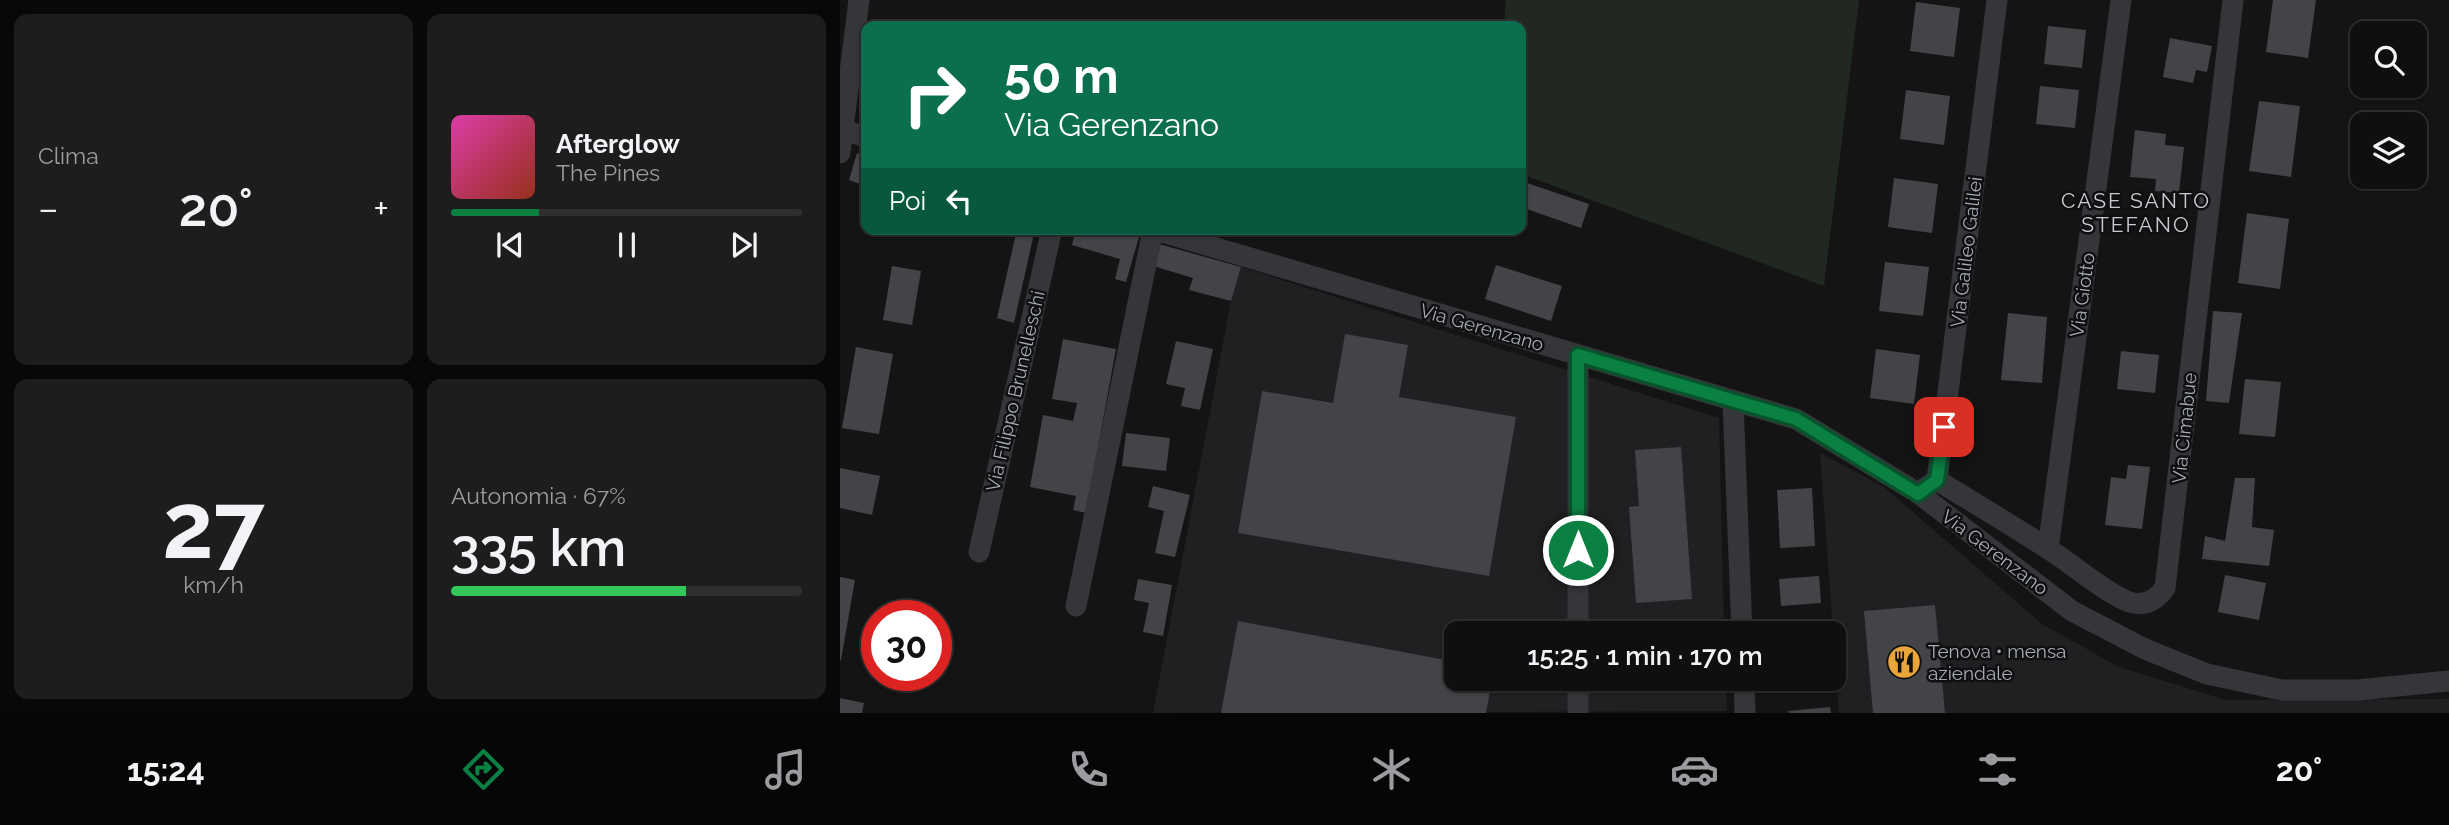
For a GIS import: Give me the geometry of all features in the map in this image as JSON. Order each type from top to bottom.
[{"type":"street","points":[[840,153],[859,0]]},
{"type":"street","name":"Via Galileo Galilei","points":[[1937,480],[1997,0]]},
{"type":"street","name":"Via Giotto","points":[[2048,549],[2121,0]]},
{"type":"street","name":"Via Cimabue","points":[[1937,480],[2120,597],[2134,603],[2148,602],[2157,598],[2165,588],[2233,0]]},
{"type":"street","points":[[841,129],[861,135]]},
{"type":"street","name":"Via Filippo Brunelleschi","points":[[979,552],[1051,235]]},
{"type":"street","name":"Via Gerenzano","points":[[1076,606],[1151,235]]},
{"type":"street","name":"Via Gerenzano","points":[[1172,235],[1796,419],[1918,494],[2072,611],[2145,649],[2207,674],[2282,690],[2357,690],[2449,681]]},
{"type":"street","points":[[1578,355],[1578,621]]},
{"type":"street","points":[[1733,401],[1741,621]]},
{"type":"street","points":[[1918,494],[1937,480]]},
{"type":"street","points":[[1578,691],[1578,713]]},
{"type":"street","points":[[1744,691],[1745,713]]},
{"type":"shaded area","points":[[1506,0],[1859,0],[1824,286],[1526,176],[1526,21],[1504,21]]},
{"type":"shaded area","points":[[1241,267],[1719,418],[1724,621],[1444,621],[1444,691],[1726,691],[1727,711],[1153,713],[1231,301]]},
{"type":"shaded area","points":[[1820,453],[1884,487],[2042,624],[2119,667],[2226,700],[2449,699],[2449,713],[1839,713],[1837,691],[1846,691],[1846,621],[1832,621]]},
{"type":"building","points":[[2273,0],[2316,0],[2308,58],[2266,52]]},
{"type":"building","points":[[1916,2],[1960,8],[1954,57],[1910,51]]},
{"type":"building","points":[[2048,26],[2086,30],[2082,68],[2044,64]]},
{"type":"building","points":[[2170,38],[2212,46],[2207,72],[2196,70],[2193,83],[2163,77]]},
{"type":"building","points":[[2040,86],[2079,90],[2075,128],[2036,124]]},
{"type":"building","points":[[1906,90],[1950,96],[1944,145],[1900,139]]},
{"type":"building","points":[[2259,101],[2300,106],[2291,177],[2249,171]]},
{"type":"building","points":[[2135,130],[2166,134],[2165,145],[2184,147],[2179,193],[2155,191],[2156,179],[2130,177]]},
{"type":"building","points":[[857,153],[861,155],[861,184],[849,180]]},
{"type":"building","points":[[1894,178],[1938,184],[1932,233],[1888,227]]},
{"type":"building","points":[[1526,183],[1589,204],[1581,228],[1526,209]]},
{"type":"building","points":[[2247,213],[2289,219],[2280,289],[2238,283]]},
{"type":"building","points":[[1016,235],[1034,235],[1014,323],[997,318]]},
{"type":"building","points":[[1074,235],[1139,237],[1126,282],[1115,279],[1120,259],[1072,245]]},
{"type":"building","points":[[1159,244],[1241,267],[1231,301],[1189,290],[1193,278],[1153,266]]},
{"type":"building","points":[[1885,262],[1929,267],[1923,316],[1879,311]]},
{"type":"building","points":[[1496,265],[1562,286],[1551,321],[1485,299]]},
{"type":"building","points":[[892,266],[921,271],[912,325],[883,320]]},
{"type":"building","points":[[2213,311],[2242,313],[2229,403],[2206,401]]},
{"type":"building","points":[[2008,313],[2047,317],[2042,383],[2001,380]]},
{"type":"building","points":[[1345,334],[1408,345],[1399,397],[1516,417],[1489,576],[1238,533],[1262,391],[1333,403]]},
{"type":"building","points":[[1063,339],[1116,349],[1086,513],[1073,510],[1076,496],[1030,487],[1043,415],[1073,421],[1077,403],[1052,399]]},
{"type":"building","points":[[1176,341],[1213,349],[1200,410],[1181,406],[1185,388],[1166,384]]},
{"type":"building","points":[[856,347],[893,354],[879,434],[842,428]]},
{"type":"building","points":[[1876,349],[1920,355],[1914,404],[1870,398]]},
{"type":"building","points":[[2121,351],[2159,355],[2155,393],[2117,389]]},
{"type":"building","points":[[2245,379],[2281,382],[2275,437],[2239,434]]},
{"type":"building","points":[[1126,433],[1170,438],[1166,471],[1122,466]]},
{"type":"building","points":[[1681,447],[1692,599],[1636,603],[1629,507],[1639,506],[1635,450]]},
{"type":"building","points":[[2128,465],[2150,467],[2142,529],[2105,525],[2111,477],[2126,479]]},
{"type":"building","points":[[840,468],[880,476],[872,515],[840,508]]},
{"type":"building","points":[[2235,478],[2255,478],[2252,527],[2274,530],[2269,566],[2202,559],[2205,536],[2225,541]]},
{"type":"building","points":[[1153,486],[1190,495],[1175,557],[1155,553],[1164,511],[1148,507]]},
{"type":"building","points":[[1812,488],[1815,546],[1780,548],[1777,490]]},
{"type":"building","points":[[2225,575],[2266,583],[2259,620],[2218,612]]},
{"type":"building","points":[[1819,576],[1821,603],[1781,606],[1779,579]]},
{"type":"building","points":[[840,577],[855,580],[841,660],[840,660]]},
{"type":"building","points":[[1138,579],[1172,585],[1163,636],[1143,632],[1149,603],[1134,600]]},
{"type":"building","name":"Tenova • mensa aziendale","points":[[1935,605],[1945,713],[1873,713],[1864,611]]},
{"type":"building","points":[[1238,621],[1444,660],[1444,691],[1490,691],[1486,713],[1221,713]]},
{"type":"building","points":[[840,698],[864,703],[862,713],[840,713]]},
{"type":"building","points":[[1830,707],[1831,713],[1788,711]]},
{"type":"place","name":"Tenova • mensa aziendale","points":[[1904,662]]},
{"type":"district","name":"CASE SANTO STEFANO","points":[[2136,213]]},
{"type":"route","points":[[1578,550],[1578,355],[1796,419],[1918,494],[1937,480],[1944,427]]}]
